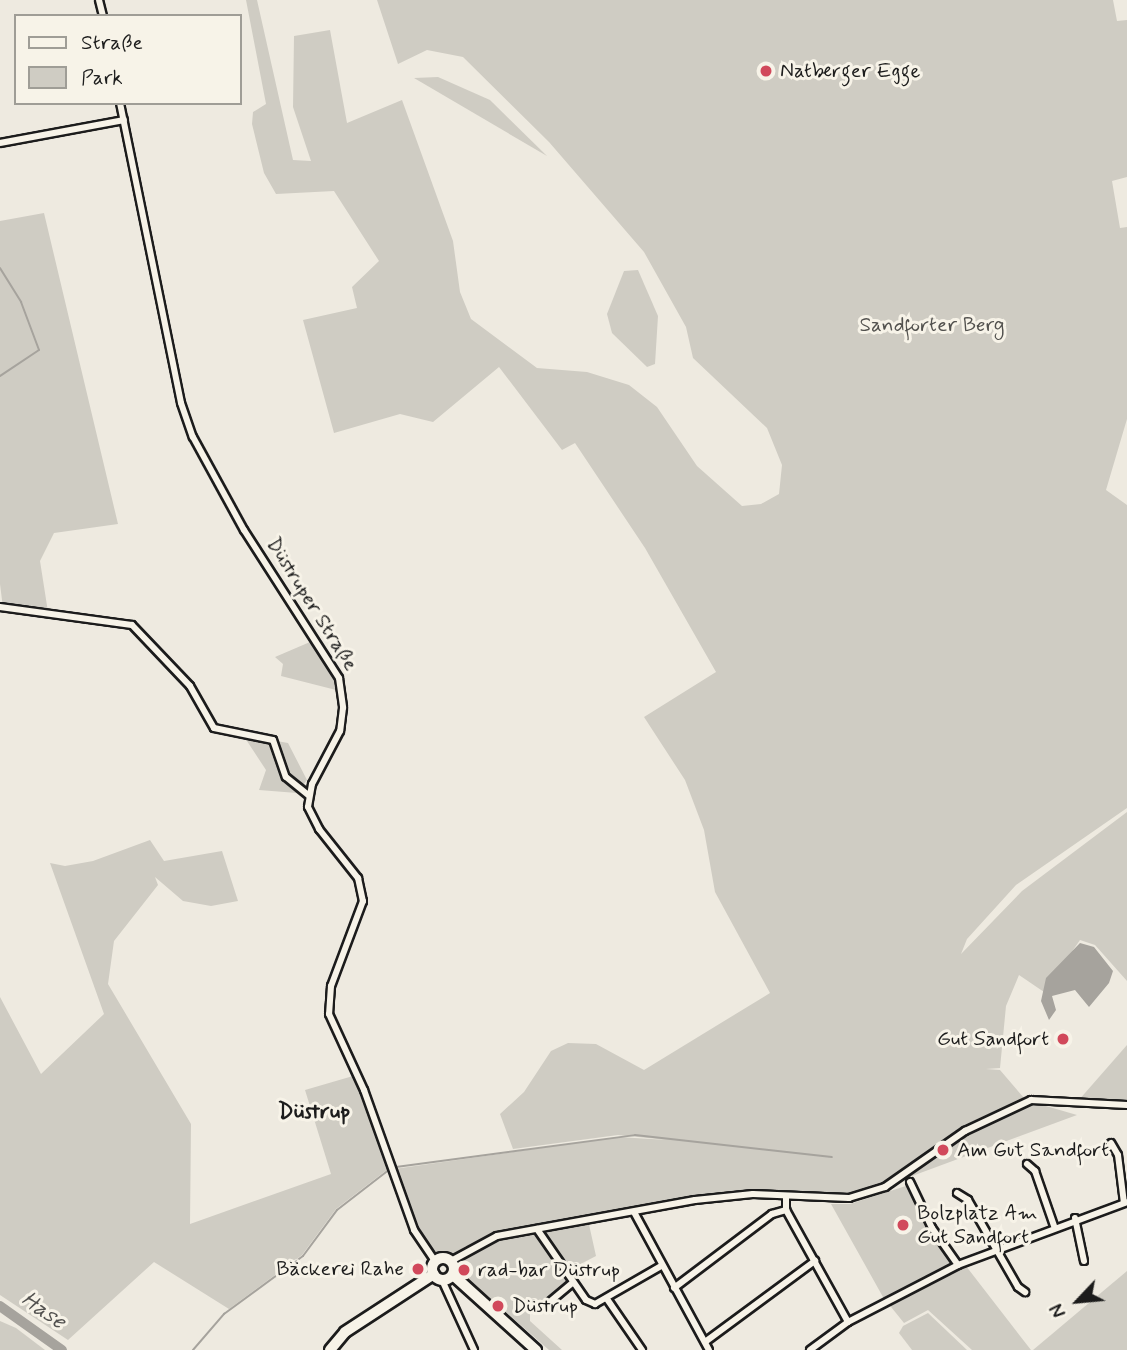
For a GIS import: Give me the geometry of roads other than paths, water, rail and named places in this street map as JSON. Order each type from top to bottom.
[{"type":"street","name":"Düstruper Straße","points":[[120,105],[181,403],[193,438],[251,541],[340,678],[344,708],[340,731],[308,795]]},
{"type":"street","points":[[0,143],[124,120]]},
{"type":"street","points":[[1,607],[132,625],[190,686],[214,727],[273,740],[286,777],[308,795],[313,818],[362,891],[362,912],[331,986],[329,1014],[357,1072],[414,1230],[435,1261],[438,1277],[474,1350]]},
{"type":"street","points":[[435,1261],[451,1261],[485,1240],[537,1228],[723,1196],[849,1198],[885,1187],[965,1131],[1031,1100],[1127,1105]]},
{"type":"street","points":[[810,1350],[848,1322],[958,1265],[1054,1226],[1125,1202],[1118,1155],[1111,1143]]},
{"type":"street","points":[[1027,1164],[1035,1171],[1054,1226]]},
{"type":"street","points":[[909,1182],[932,1228],[958,1265]]},
{"type":"street","points":[[957,1193],[968,1200],[1025,1292]]},
{"type":"street","points":[[786,1197],[786,1210],[848,1322]]},
{"type":"street","points":[[674,1288],[772,1214],[786,1210]]},
{"type":"street","points":[[634,1212],[709,1350]]},
{"type":"street","points":[[1075,1219],[1084,1261]]},
{"type":"street","points":[[537,1228],[586,1300],[595,1304],[661,1266]]},
{"type":"street","points":[[451,1261],[453,1275],[536,1350]]},
{"type":"street","points":[[705,1342],[815,1261]]},
{"type":"street","points":[[330,1350],[345,1332],[438,1277],[453,1275]]},
{"type":"street","points":[[546,1305],[573,1282]]},
{"type":"street","points":[[607,1299],[642,1350]]},
{"type":"waterway","points":[[0,268],[21,302],[39,350],[0,376]]},
{"type":"waterway","points":[[396,1167],[635,1135],[832,1157]]},
{"type":"waterway","points":[[193,1350],[224,1314],[303,1256],[337,1210],[390,1169]]},
{"type":"waterway","name":"Hase","points":[[0,1306],[62,1350]]},
{"type":"place","name":"Natberger Egge","points":[[766,71]]},
{"type":"place","name":"Gut Sandfort","points":[[1063,1039]]},
{"type":"place","name":"Am Gut Sandfort","points":[[943,1150]]},
{"type":"place","name":"Bolzplatz Am Gut Sandfort","points":[[903,1225]]},
{"type":"place","name":"Bäckerei Rahe","points":[[418,1269]]},
{"type":"place","name":"rad-bar Düstrup","points":[[464,1270]]},
{"type":"place","name":"Düstrup","points":[[498,1306]]},
{"type":"district","name":"Düstrup","points":[[314,1112]]},
{"type":"park label","name":"Sandforter Berg","points":[[932,325]]}]
